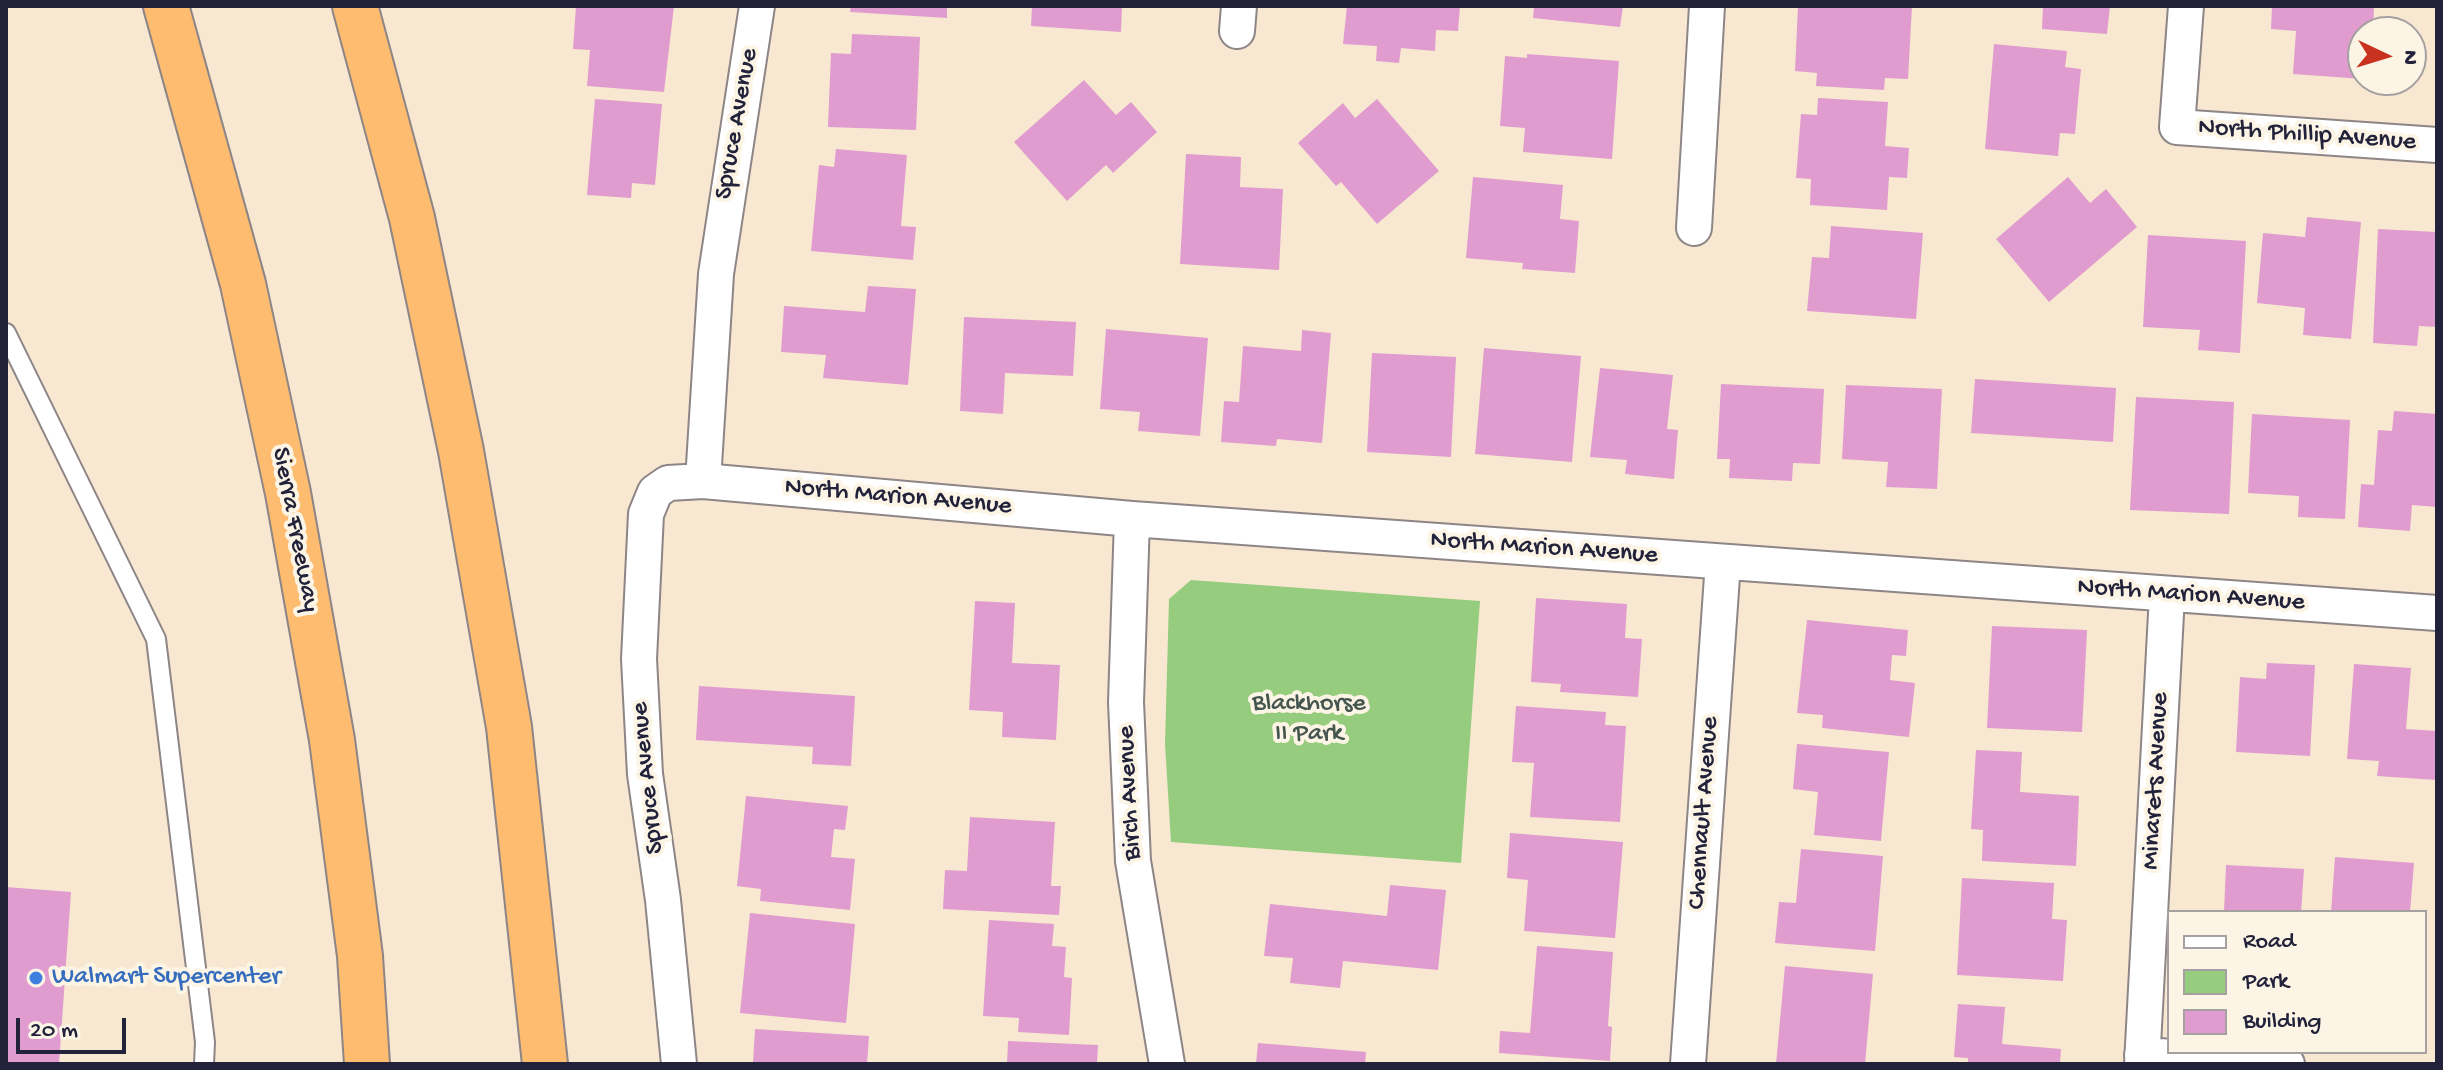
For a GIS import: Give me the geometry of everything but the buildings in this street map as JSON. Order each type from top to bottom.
[{"type":"highway","name":"Sierra Freeway","points":[[166,6],[243,284],[288,493],[332,740],[360,956],[367,1064]]},
{"type":"highway","points":[[355,6],[412,218],[464,466],[509,727],[545,1064]]},
{"type":"street","name":"Spruce Avenue","points":[[703,481],[716,274],[757,6]]},
{"type":"street","points":[[1694,228],[1707,6]]},
{"type":"street","name":"North Phillip Avenue","points":[[2186,6],[2177,127],[2437,145]]},
{"type":"street","name":"North Marion Avenue","points":[[655,492],[668,483],[703,481],[1132,519],[2437,613]]},
{"type":"street","name":"Spruce Avenue","points":[[655,492],[646,514],[639,673],[645,774],[668,945],[679,1064]]},
{"type":"street","name":"Birch Avenue","points":[[1132,519],[1126,702],[1133,861],[1167,1064]]},
{"type":"street","name":"Chennault Avenue","points":[[1688,1064],[1723,562]]},
{"type":"street","name":"Minarets Avenue","points":[[2142,1060],[2167,595]]},
{"type":"street","points":[[2142,1060],[2287,1064]]},
{"type":"lane","points":[[6,333],[156,639],[205,1042],[204,1064]]},
{"type":"green space","name":"Blackhorse II Park","points":[[1191,580],[1480,601],[1461,863],[1171,842],[1165,744],[1169,599]]},
{"type":"place","name":"Walmart Supercenter","points":[[36,978]]}]
